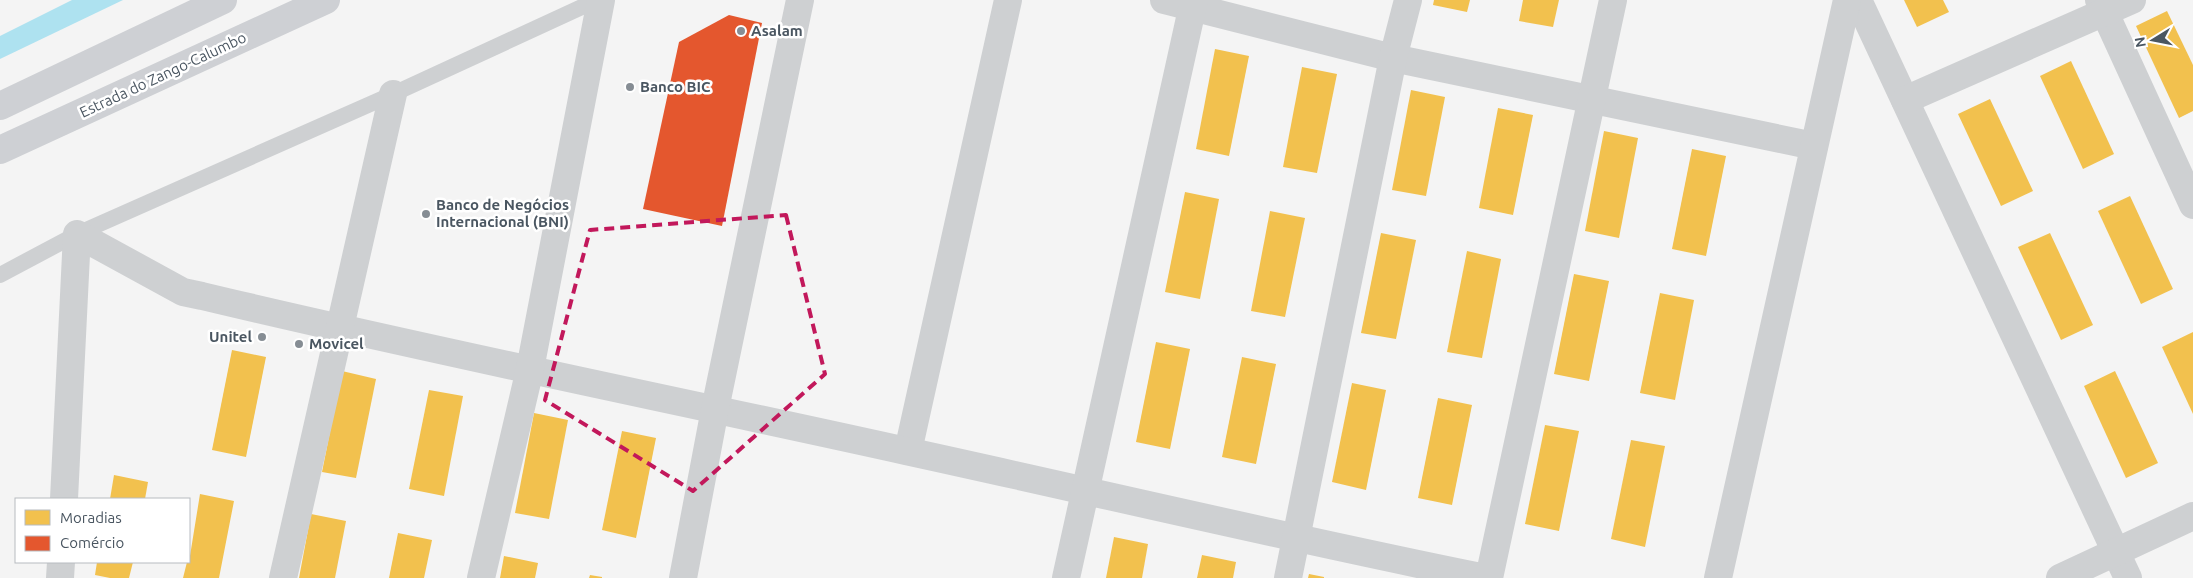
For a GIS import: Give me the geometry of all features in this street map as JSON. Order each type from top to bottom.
[{"type":"main road","points":[[0,106],[223,0]]},
{"type":"main road","name":"Estrada do Zango-Calumbo","points":[[0,150],[326,0]]},
{"type":"street","points":[[481,578],[530,369],[601,0]]},
{"type":"street","points":[[683,578],[800,0]]},
{"type":"street","points":[[908,451],[1008,0]]},
{"type":"street","points":[[1164,0],[1194,3],[1394,58],[1814,146]]},
{"type":"street","points":[[1288,578],[1394,58],[1408,0]]},
{"type":"street","points":[[64,498],[77,234],[183,292],[341,330],[530,369],[1086,490],[1297,540],[1488,578],[1613,0]]},
{"type":"street","points":[[1718,578],[1847,0]]},
{"type":"street","points":[[1858,0],[2128,578]]},
{"type":"street","points":[[1905,100],[2102,6],[2132,0]]},
{"type":"street","points":[[1066,578],[1194,3]]},
{"type":"street","points":[[2102,6],[2193,205]]},
{"type":"street","points":[[283,578],[341,330],[393,94]]},
{"type":"street","points":[[2060,578],[2193,516]]},
{"type":"street","points":[[60,578],[61,563]]},
{"type":"lane","points":[[0,275],[77,234],[393,94],[596,0]]},
{"type":"highlighted area","points":[[786,215],[825,374],[693,491],[545,400],[590,230]]},
{"type":"water","points":[[72,0],[123,0],[0,59],[0,36]]},
{"type":"building: Moradias","points":[[1434,0],[1470,0],[1467,12],[1433,5]]},
{"type":"building: Moradias","points":[[1523,0],[1559,0],[1553,27],[1519,21]]},
{"type":"building: Moradias","points":[[1904,0],[1943,0],[1949,12],[1917,27]]},
{"type":"building: Moradias","points":[[2167,11],[2193,65],[2193,111],[2179,118],[2136,26]]},
{"type":"building: Moradias","points":[[1215,49],[1249,56],[1229,156],[1196,149]]},
{"type":"building: Moradias","points":[[2071,61],[2114,154],[2083,169],[2040,76]]},
{"type":"building: Moradias","points":[[1302,67],[1337,74],[1317,173],[1283,167]]},
{"type":"building: Moradias","points":[[1411,90],[1445,97],[1426,196],[1392,190]]},
{"type":"building: Moradias","points":[[1990,99],[2033,191],[2001,206],[1958,114]]},
{"type":"building: Moradias","points":[[1498,108],[1533,115],[1513,215],[1479,208]]},
{"type":"building: Moradias","points":[[1604,131],[1638,138],[1619,238],[1585,231]]},
{"type":"building: Moradias","points":[[1692,149],[1726,156],[1706,256],[1672,249]]},
{"type":"building: Moradias","points":[[1185,192],[1219,199],[1200,299],[1165,292]]},
{"type":"building: Moradias","points":[[2130,196],[2173,289],[2141,304],[2098,211]]},
{"type":"building: Moradias","points":[[1270,211],[1305,218],[1285,317],[1251,311]]},
{"type":"building: Moradias","points":[[1381,233],[1416,240],[1396,339],[1361,333]]},
{"type":"building: Moradias","points":[[2050,233],[2093,325],[2061,340],[2018,247]]},
{"type":"building: Moradias","points":[[1467,251],[1501,259],[1482,358],[1447,352]]},
{"type":"building: Moradias","points":[[1574,274],[1609,281],[1589,381],[1554,374]]},
{"type":"building: Moradias","points":[[1660,293],[1694,300],[1675,400],[1640,393]]},
{"type":"building: Moradias","points":[[2193,332],[2193,414],[2162,347]]},
{"type":"building: Moradias","points":[[1156,342],[1190,349],[1170,449],[1136,442]]},
{"type":"building: Moradias","points":[[232,350],[266,357],[246,457],[212,450]]},
{"type":"building: Moradias","points":[[1242,357],[1276,364],[1256,464],[1222,457]]},
{"type":"building: Moradias","points":[[342,371],[376,379],[356,478],[322,472]]},
{"type":"building: Moradias","points":[[2115,371],[2158,463],[2126,478],[2084,386]]},
{"type":"building: Moradias","points":[[1352,383],[1386,390],[1366,490],[1332,482]]},
{"type":"building: Moradias","points":[[429,390],[463,396],[444,496],[409,489]]},
{"type":"building: Moradias","points":[[1438,398],[1472,405],[1452,505],[1418,498]]},
{"type":"building: Moradias","points":[[534,413],[568,420],[549,519],[515,513]]},
{"type":"building: Moradias","points":[[1545,425],[1579,431],[1559,531],[1525,524]]},
{"type":"building: Moradias","points":[[622,431],[656,438],[636,538],[602,530]]},
{"type":"building: Moradias","points":[[1631,440],[1665,446],[1645,547],[1611,539]]},
{"type":"building: Moradias","points":[[114,475],[148,482],[145,498],[110,498]]},
{"type":"building: Moradias","points":[[200,494],[234,501],[219,578],[183,578],[187,563],[190,563]]},
{"type":"building: Moradias","points":[[311,514],[346,521],[335,578],[299,578]]},
{"type":"building: Moradias","points":[[398,533],[432,540],[424,578],[389,578]]},
{"type":"building: Moradias","points":[[1114,537],[1148,544],[1142,578],[1106,578]]},
{"type":"building: Moradias","points":[[1202,555],[1236,562],[1233,578],[1197,578]]},
{"type":"building: Moradias","points":[[504,556],[538,563],[535,578],[500,578]]},
{"type":"building: Moradias","points":[[97,563],[133,563],[129,578],[110,578],[95,575]]},
{"type":"building: Moradias","points":[[1309,574],[1324,577],[1324,578],[1308,578]]},
{"type":"building: Moradias","points":[[590,575],[602,577],[602,578],[589,578]]},
{"type":"building: Comércio","points":[[729,15],[762,23],[722,226],[643,209],[679,42]]},
{"type":"place","name":"Asalam","points":[[741,31]]},
{"type":"place","name":"Banco BIC","points":[[630,87]]},
{"type":"place","name":"Banco de Negócios Internacional (BNI)","points":[[426,214]]},
{"type":"place","name":"Unitel","points":[[262,337]]},
{"type":"place","name":"Movicel","points":[[299,344]]}]
